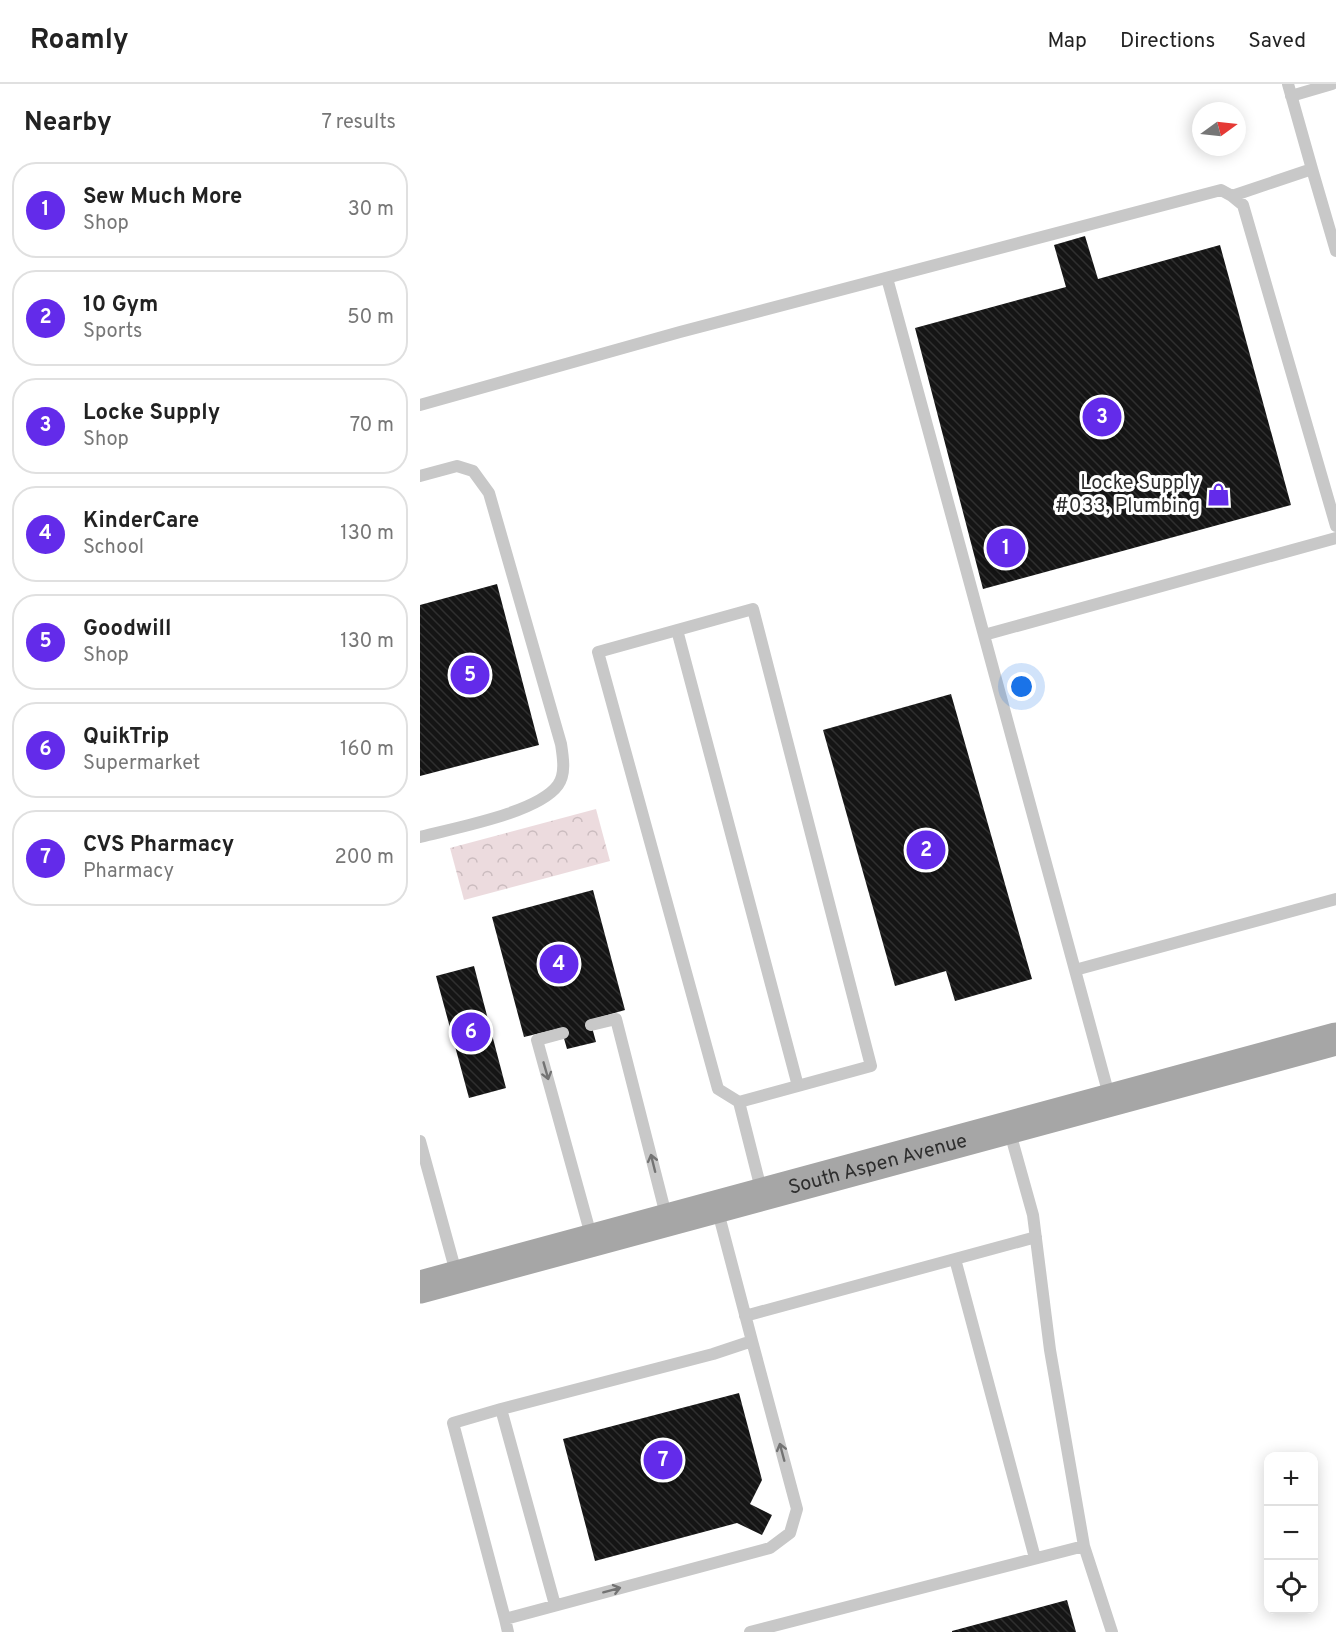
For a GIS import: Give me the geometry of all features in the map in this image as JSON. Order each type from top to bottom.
[{"type":"main road","name":"South Aspen Avenue","points":[[420,1287],[1336,1039]]},
{"type":"lane","points":[[1332,84],[1290,90],[1336,251]]},
{"type":"lane","points":[[1232,196],[1312,169]]},
{"type":"lane","points":[[420,405],[680,332],[1221,190],[1243,205],[1336,526]]},
{"type":"lane","points":[[887,278],[1110,1101]]},
{"type":"lane","points":[[420,476],[457,466],[474,471],[489,493],[561,744],[564,762],[560,783],[548,797],[525,809],[420,837]]},
{"type":"lane","points":[[984,635],[1336,538]]},
{"type":"lane","points":[[739,1102],[871,1066],[753,609],[598,652],[718,1089],[739,1102],[762,1195]]},
{"type":"lane","points":[[677,630],[798,1086]]},
{"type":"lane","points":[[1075,970],[1336,899]]},
{"type":"lane","points":[[591,1025],[616,1019],[667,1220]]},
{"type":"lane","points":[[563,1033],[537,1040],[592,1240]]},
{"type":"lane","points":[[1009,1128],[1033,1215],[1050,1350],[1084,1546],[1112,1632]]},
{"type":"lane","points":[[420,1141],[425,1176],[457,1277]]},
{"type":"lane","points":[[505,1619],[770,1548],[790,1533],[797,1509],[716,1207]]},
{"type":"lane","points":[[745,1316],[1036,1237]]},
{"type":"lane","points":[[955,1259],[1035,1558]]},
{"type":"lane","points":[[508,1632],[453,1423],[713,1354],[752,1341]]},
{"type":"lane","points":[[501,1409],[555,1605]]},
{"type":"lane","points":[[750,1632],[1084,1546]]},
{"type":"green space","points":[[596,809],[610,861],[464,900],[450,848]]},
{"type":"building","points":[[1085,236],[1098,279],[1220,245],[1291,505],[983,589],[915,328],[1066,287],[1054,245]]},
{"type":"building","points":[[497,584],[539,745],[420,776],[420,605]]},
{"type":"building","points":[[951,694],[1032,979],[955,1001],[946,971],[895,986],[823,730]]},
{"type":"building","points":[[593,890],[625,1010],[590,1020],[596,1042],[567,1049],[561,1028],[524,1037],[492,917]]},
{"type":"building","points":[[474,966],[506,1088],[469,1098],[436,976]]},
{"type":"building","points":[[739,1393],[762,1480],[750,1504],[772,1515],[762,1535],[737,1523],[595,1561],[563,1439]]},
{"type":"building","points":[[1067,1600],[1076,1632],[952,1632],[952,1631]]},
{"type":"place","name":"Locke Supply","points":[[1102,417]]},
{"type":"place","name":"Locke Supply #033, Plumbing","points":[[1218,494]]},
{"type":"place","name":"Sew Much More","points":[[1006,548]]},
{"type":"place","name":"Goodwill","points":[[470,675]]},
{"type":"place","name":"10 Gym","points":[[926,850]]},
{"type":"place","name":"KinderCare","points":[[559,964]]},
{"type":"place","name":"QuikTrip","points":[[471,1032]]},
{"type":"place","name":"CVS Pharmacy","points":[[663,1460]]}]
